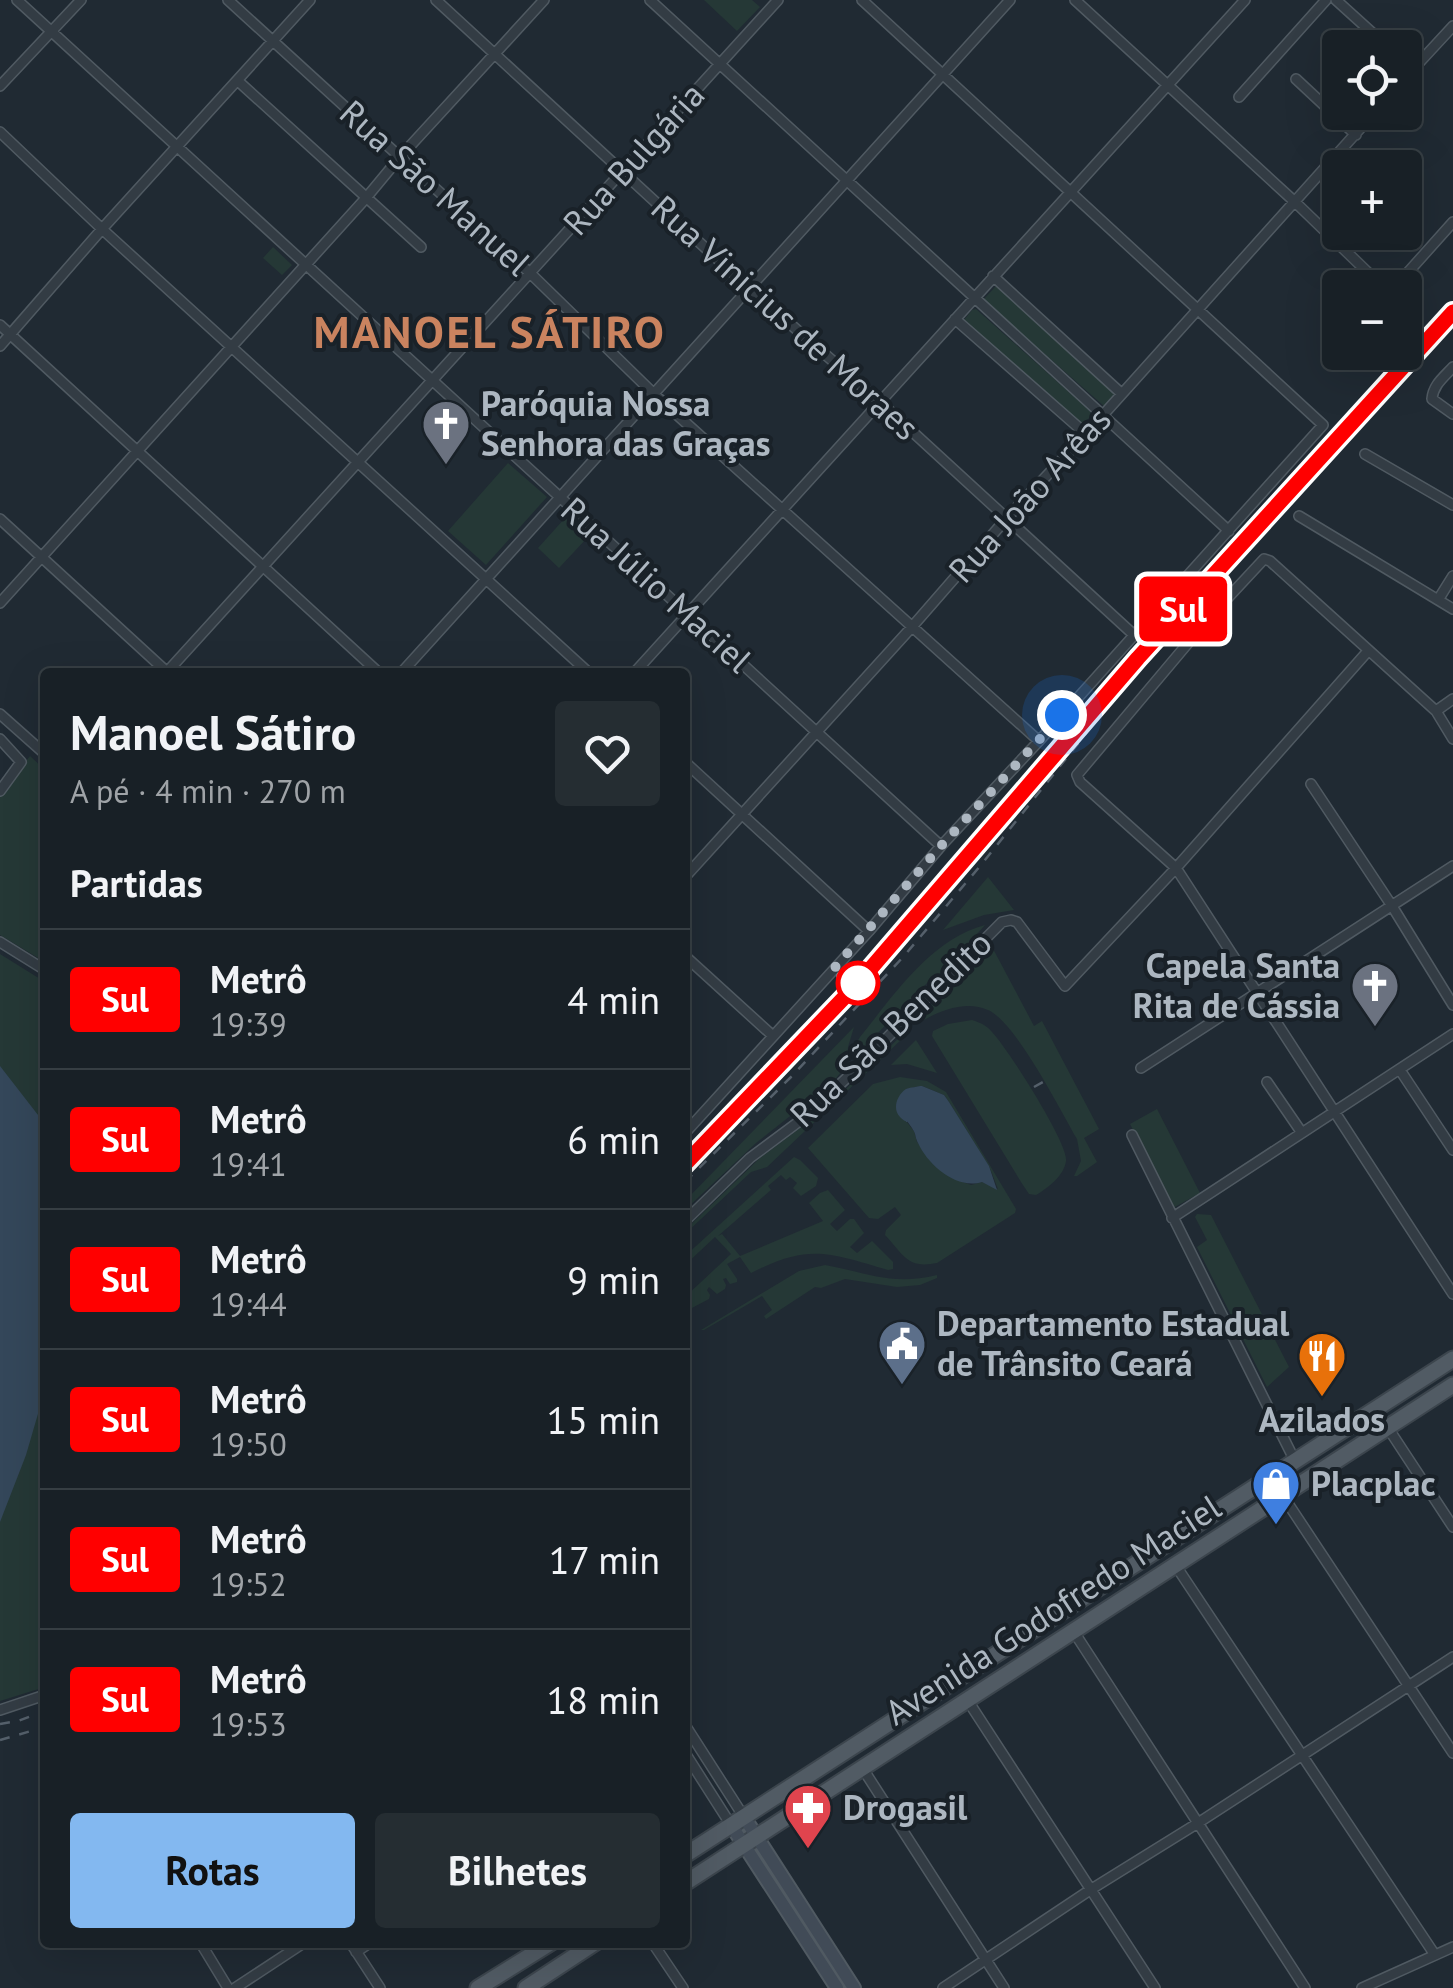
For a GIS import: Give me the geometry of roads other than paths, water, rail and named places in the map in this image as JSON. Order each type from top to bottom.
[{"type":"main road","name":"Avenida Godofredo Maciel","points":[[690,1852],[1446,1363]]},
{"type":"main road","points":[[1446,1363],[1452,1386]]},
{"type":"main road","points":[[1416,1384],[1427,1402]]},
{"type":"main road","name":"Avenida Godofredo Maciel","points":[[690,1880],[1452,1386]]},
{"type":"main road","points":[[921,1703],[934,1723]]},
{"type":"main road","points":[[873,1734],[887,1753]]},
{"type":"main road","points":[[738,1821],[837,1988]]},
{"type":"main road","points":[[751,1842],[854,1988]]},
{"type":"main road","points":[[485,1986],[543,1948]]},
{"type":"main road","points":[[532,1987],[587,1948]]},
{"type":"street","name":"Rua Júlio Maciel","points":[[18,0],[941,846]]},
{"type":"street","points":[[0,86],[81,0]]},
{"type":"street","name":"Rua São Manuel","points":[[228,0],[530,273],[654,395],[1039,741]]},
{"type":"street","points":[[0,346],[310,0]]},
{"type":"street","name":"Rua Vinicius de Moraes","points":[[436,0],[1134,635]]},
{"type":"street","points":[[0,603],[544,0]]},
{"type":"street","points":[[650,0],[1229,531]]},
{"type":"street","name":"Rua Bulgária","points":[[170,668],[778,0]]},
{"type":"street","points":[[690,1127],[1323,425],[862,0]]},
{"type":"street","points":[[406,668],[1010,0]]},
{"type":"street","points":[[1076,0],[1365,270]]},
{"type":"street","points":[[639,668],[1245,0]]},
{"type":"street","points":[[1239,97],[1326,0]]},
{"type":"street","points":[[1336,0],[1369,30]]},
{"type":"street","points":[[1422,56],[1453,26]]},
{"type":"street","points":[[1296,79],[1356,135]]},
{"type":"street","points":[[238,81],[421,247]]},
{"type":"street","name":"Rua João Arêas","points":[[690,872],[1360,130]]},
{"type":"street","points":[[0,132],[584,668]]},
{"type":"street","points":[[1410,270],[1453,222]]},
{"type":"street","points":[[993,276],[1122,394]]},
{"type":"street","points":[[955,318],[1086,434]]},
{"type":"street","points":[[0,325],[374,668]]},
{"type":"street","points":[[1453,368],[1435,387],[1432,399],[1453,414]]},
{"type":"street","points":[[1365,454],[1453,505]]},
{"type":"street","points":[[1299,516],[1453,608]]},
{"type":"street","points":[[0,519],[162,668]]},
{"type":"street","points":[[1453,738],[1436,711],[1270,561],[1262,560],[1078,772],[1077,778],[1176,868],[1453,1294]]},
{"type":"street","points":[[1438,600],[1453,576]]},
{"type":"street","name":"Rua São Benedito","points":[[690,1215],[750,1158],[851,1074],[1002,922],[1016,922],[1065,986],[1176,868],[1368,651]]},
{"type":"street","points":[[1436,711],[1453,699]]},
{"type":"street","points":[[0,714],[40,750]]},
{"type":"street","points":[[0,739],[21,762],[0,791]]},
{"type":"street","points":[[690,767],[869,932]]},
{"type":"street","points":[[1312,784],[1342,838],[1392,906],[1453,1005]]},
{"type":"street","points":[[1141,1068],[1453,866]]},
{"type":"street","points":[[0,942],[40,967]]},
{"type":"street","points":[[690,961],[773,1036]]},
{"type":"street","points":[[1172,1218],[1453,1034]]},
{"type":"street","points":[[1400,1070],[1453,1150]]},
{"type":"street","points":[[1267,1082],[1302,1133]]},
{"type":"street","points":[[1132,1135],[1295,1461]]},
{"type":"street","points":[[1388,1428],[1453,1527]]},
{"type":"street","points":[[1283,1496],[1453,1753]]},
{"type":"street","points":[[1176,1566],[1436,1955]]},
{"type":"street","points":[[1074,1632],[1306,1988]]},
{"type":"street","points":[[943,1988],[1453,1657]]},
{"type":"street","points":[[0,1710],[40,1697]]},
{"type":"street","points":[[968,1701],[1155,1988]]},
{"type":"street","points":[[690,1734],[738,1821]]},
{"type":"street","points":[[690,1759],[738,1821]]},
{"type":"street","points":[[863,1769],[1004,1988]]},
{"type":"street","points":[[204,1948],[232,1988],[296,1948]]},
{"type":"street","points":[[285,1948],[288,1954]]},
{"type":"street","points":[[354,1948],[380,1988]]},
{"type":"street","points":[[356,1952],[362,1948]]},
{"type":"street","points":[[656,1948],[683,1988]]},
{"type":"street","points":[[1362,1988],[1453,1948]]},
{"type":"water","points":[[0,1066],[40,1118],[40,1407],[0,1522]]},
{"type":"water","points":[[922,1086],[944,1095],[989,1166],[997,1190],[982,1182],[972,1184],[953,1179],[923,1151],[896,1106],[906,1089]]},
{"type":"railway","points":[[690,1177],[904,956],[1140,666],[1453,322]]},
{"type":"railway","points":[[739,1108],[860,981],[955,873]]},
{"type":"railway","points":[[1034,1087],[1043,1082]]},
{"type":"railway","points":[[0,1724],[40,1713]]},
{"type":"railway","points":[[0,1740],[40,1728]]},
{"type":"metro line","name":"Sul","points":[[690,1159],[860,981],[1065,740],[1453,312]]},
{"type":"place","name":"Paróquia Nossa Senhora das Graças","points":[[446,466]]},
{"type":"place","name":"Capela Santa Rita de Cássia","points":[[1375,1028]]},
{"type":"place","name":"Departamento Estadual de Trânsito Ceará","points":[[902,1386]]},
{"type":"place","name":"Azilados","points":[[1322,1398]]},
{"type":"place","name":"Placplac","points":[[1276,1526]]},
{"type":"place","name":"Drogasil","points":[[808,1850]]},
{"type":"district","name":"MANOEL SÁTIRO","points":[[490,332]]}]
